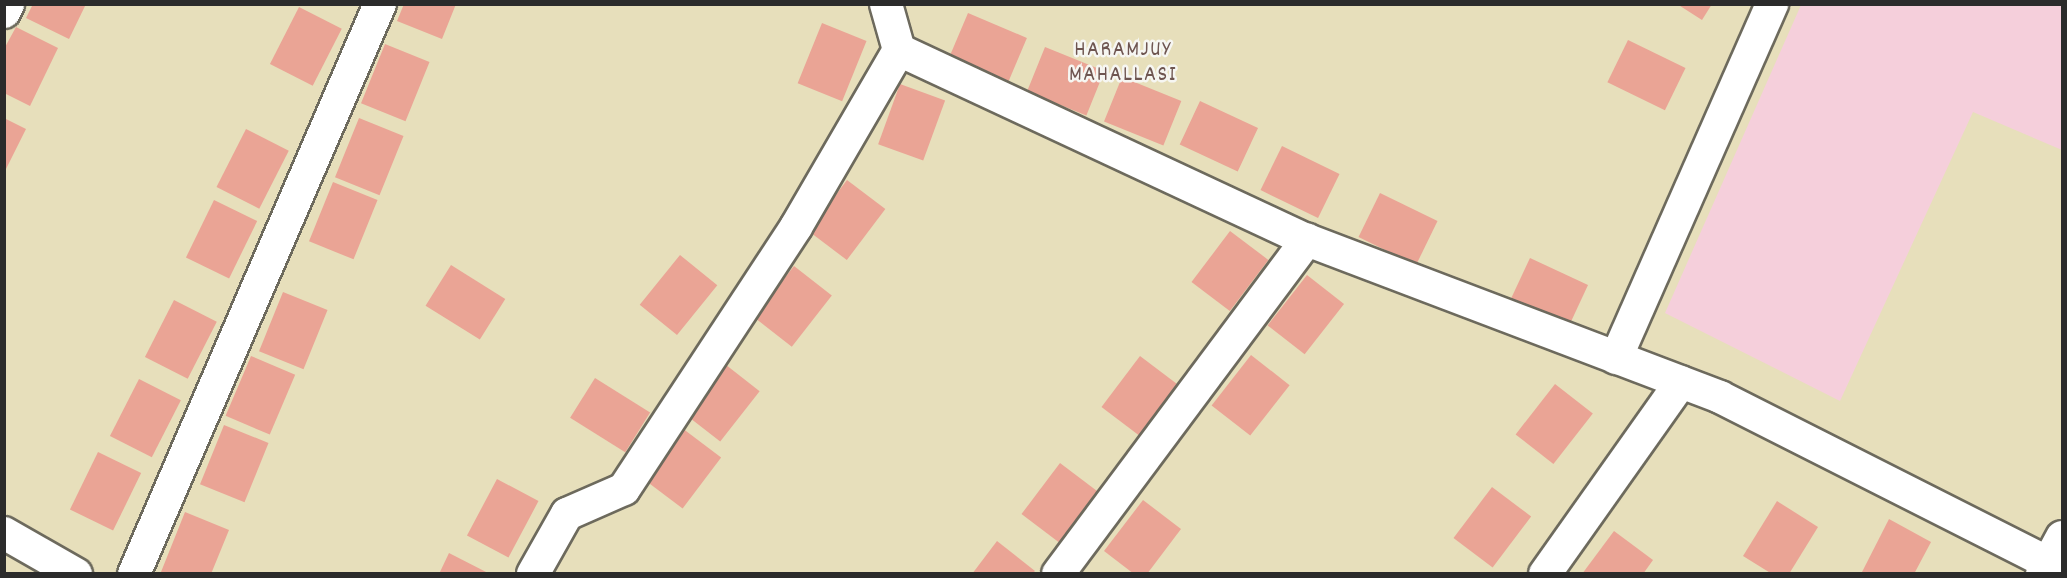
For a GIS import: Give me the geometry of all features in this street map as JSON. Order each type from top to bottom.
[{"type":"street","points":[[4,12],[8,4]]},
{"type":"street","points":[[134,573],[380,4]]},
{"type":"street","points":[[533,573],[567,514],[624,489],[796,227],[899,50],[886,4]]},
{"type":"street","points":[[1616,358],[1772,4]]},
{"type":"street","points":[[899,50],[1307,240],[1720,397],[2051,558]]},
{"type":"street","points":[[1058,573],[1307,240]]},
{"type":"street","points":[[1545,573],[1681,382]]},
{"type":"street","points":[[4,533],[76,573]]},
{"type":"shaded area","points":[[1801,5],[2062,5],[2062,150],[1973,112],[1840,401],[1665,313]]},
{"type":"building","points":[[33,4],[86,4],[69,39],[26,18]]},
{"type":"building","points":[[404,4],[456,4],[442,39],[397,21]]},
{"type":"building","points":[[1677,4],[1712,4],[1702,20]]},
{"type":"building","points":[[299,7],[342,29],[313,86],[270,64]]},
{"type":"building","points":[[968,13],[1027,38],[1008,82],[949,57]]},
{"type":"building","points":[[822,23],[867,41],[842,101],[798,83]]},
{"type":"building","points":[[16,27],[58,48],[30,106],[4,93],[4,49]]},
{"type":"building","points":[[1628,40],[1686,68],[1665,110],[1607,82]]},
{"type":"building","points":[[385,44],[430,62],[406,121],[361,103]]},
{"type":"building","points":[[1045,47],[1104,71],[1086,115],[1027,92]]},
{"type":"building","points":[[1122,77],[1181,101],[1163,145],[1104,122]]},
{"type":"building","points":[[900,84],[945,100],[923,161],[878,144]]},
{"type":"building","points":[[1200,101],[1258,128],[1238,172],[1180,145]]},
{"type":"building","points":[[4,118],[26,129],[4,173]]},
{"type":"building","points":[[359,118],[404,136],[380,195],[335,177]]},
{"type":"building","points":[[246,129],[289,151],[259,209],[216,187]]},
{"type":"building","points":[[1282,146],[1340,174],[1318,218],[1261,190]]},
{"type":"building","points":[[847,180],[885,209],[847,260],[808,231]]},
{"type":"building","points":[[333,182],[378,200],[354,259],[309,241]]},
{"type":"building","points":[[1380,193],[1438,221],[1416,265],[1359,237]]},
{"type":"building","points":[[214,200],[257,221],[229,279],[186,258]]},
{"type":"building","points":[[1230,231],[1268,260],[1230,311],[1191,282]]},
{"type":"building","points":[[680,255],[717,285],[677,335],[640,305]]},
{"type":"building","points":[[1530,258],[1588,285],[1568,328],[1510,301]]},
{"type":"building","points":[[451,265],[505,299],[480,340],[426,306]]},
{"type":"building","points":[[794,266],[832,296],[792,347],[754,317]]},
{"type":"building","points":[[1307,275],[1344,304],[1305,354],[1268,325]]},
{"type":"building","points":[[283,292],[328,310],[304,369],[259,351]]},
{"type":"building","points":[[174,300],[217,322],[188,379],[145,357]]},
{"type":"building","points":[[1251,355],[1290,385],[1250,436],[1212,405]]},
{"type":"building","points":[[251,356],[295,375],[270,435],[226,416]]},
{"type":"building","points":[[1140,356],[1178,385],[1140,436],[1101,407]]},
{"type":"building","points":[[721,361],[760,391],[720,442],[682,411]]},
{"type":"building","points":[[595,378],[650,412],[625,452],[570,418]]},
{"type":"building","points":[[139,379],[181,400],[152,457],[110,436]]},
{"type":"building","points":[[1555,384],[1593,414],[1553,464],[1516,434]]},
{"type":"building","points":[[224,425],[269,443],[245,502],[200,484]]},
{"type":"building","points":[[682,428],[721,457],[683,509],[643,479]]},
{"type":"building","points":[[98,452],[141,473],[113,531],[70,510]]},
{"type":"building","points":[[1060,463],[1098,492],[1060,543],[1021,514]]},
{"type":"building","points":[[497,479],[538,501],[508,558],[467,536]]},
{"type":"building","points":[[1492,487],[1531,516],[1493,568],[1453,538]]},
{"type":"building","points":[[1143,500],[1181,529],[1147,574],[1134,574],[1104,551]]},
{"type":"building","points":[[1777,501],[1818,527],[1789,574],[1772,574],[1743,556]]},
{"type":"building","points":[[185,512],[229,530],[211,574],[161,572]]},
{"type":"building","points":[[1889,519],[1931,542],[1914,574],[1861,574]]},
{"type":"building","points":[[1614,531],[1653,560],[1643,574],[1582,574]]},
{"type":"building","points":[[997,541],[1035,571],[1032,574],[972,574]]},
{"type":"building","points":[[449,553],[490,574],[439,574]]},
{"type":"district","name":"HARAMJUY MAHALLASI","points":[[1123,62]]}]
